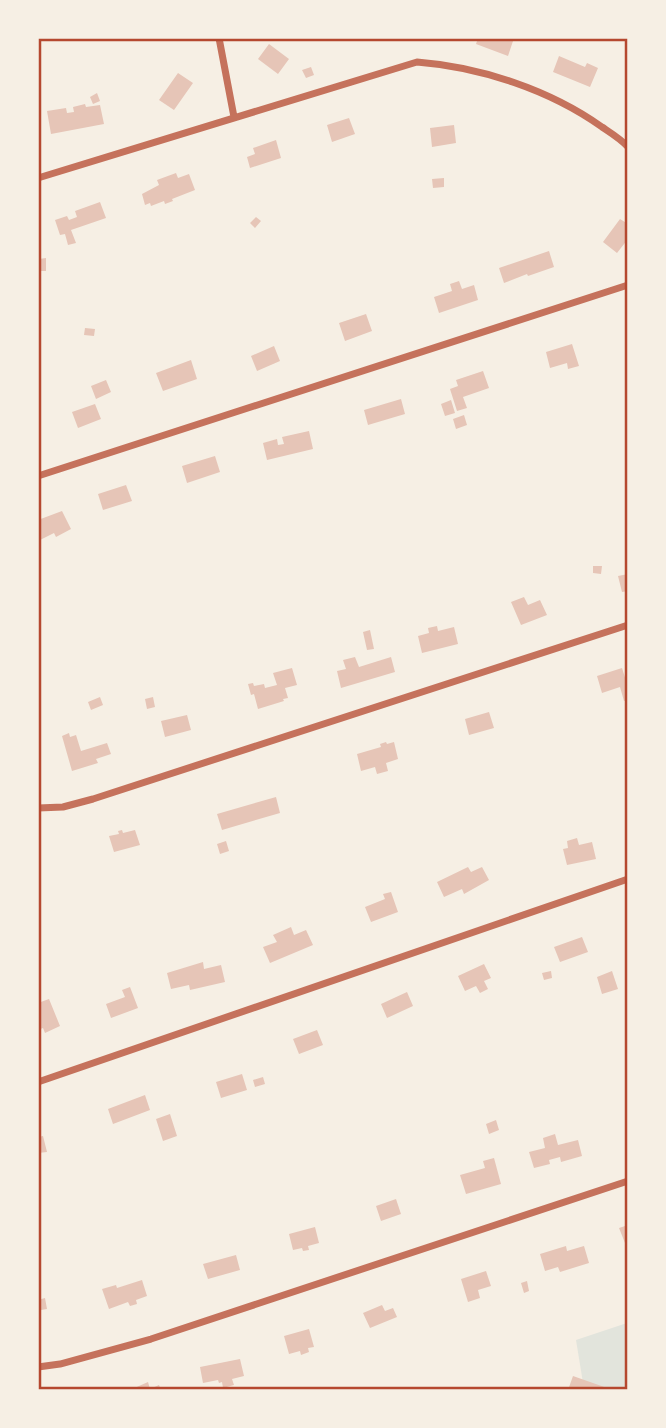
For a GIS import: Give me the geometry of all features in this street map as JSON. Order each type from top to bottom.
[{"type":"street","points":[[219,38],[234,117]]},
{"type":"street","points":[[38,178],[417,62],[442,64],[489,75],[533,90],[582,112],[628,147]]},
{"type":"street","points":[[38,476],[628,285]]},
{"type":"street","points":[[38,808],[64,807],[93,799],[628,625]]},
{"type":"street","points":[[38,1082],[628,879]]},
{"type":"street","points":[[38,1367],[60,1364],[151,1339],[628,1181]]},
{"type":"shaded area","points":[[627,1323],[627,1389],[584,1389],[576,1340]]},
{"type":"building","points":[[478,38],[514,38],[508,56],[476,44]]},
{"type":"building","points":[[269,44],[289,59],[278,74],[258,59]]},
{"type":"building","points":[[559,56],[585,67],[587,63],[598,68],[590,87],[553,72]]},
{"type":"building","points":[[311,67],[314,75],[306,78],[302,70]]},
{"type":"building","points":[[178,73],[193,83],[174,110],[159,100]]},
{"type":"building","points":[[97,93],[100,101],[93,104],[90,97]]},
{"type":"building","points":[[85,104],[86,107],[100,105],[104,124],[51,134],[47,111],[66,108],[67,113],[74,112],[73,107]]},
{"type":"building","points":[[349,118],[355,134],[332,142],[327,125]]},
{"type":"building","points":[[454,125],[456,143],[432,147],[430,128]]},
{"type":"building","points":[[276,140],[281,158],[250,168],[247,157],[255,154],[253,148]]},
{"type":"building","points":[[176,173],[178,178],[189,174],[195,190],[165,204],[164,201],[151,206],[150,203],[145,205],[142,194],[159,185],[157,180]]},
{"type":"building","points":[[444,178],[444,187],[433,188],[432,179]]},
{"type":"building","points":[[100,202],[106,218],[71,230],[76,243],[68,245],[65,234],[60,235],[55,220],[67,216],[69,220],[77,217],[75,211]]},
{"type":"building","points":[[256,217],[261,221],[255,228],[250,223]]},
{"type":"building","points":[[620,219],[628,224],[628,239],[617,253],[603,242]]},
{"type":"building","points":[[549,251],[554,267],[504,283],[499,268]]},
{"type":"building","points":[[46,258],[46,271],[40,271],[39,259]]},
{"type":"building","points":[[459,281],[462,289],[474,285],[478,300],[439,313],[434,297],[452,291],[450,284]]},
{"type":"building","points":[[366,314],[372,331],[345,341],[339,323]]},
{"type":"building","points":[[85,328],[95,329],[94,336],[84,335]]},
{"type":"building","points":[[572,344],[579,366],[568,369],[567,363],[550,368],[546,352]]},
{"type":"building","points":[[274,346],[280,361],[257,371],[251,356]]},
{"type":"building","points":[[191,360],[197,379],[163,391],[156,373]]},
{"type":"building","points":[[483,371],[489,388],[463,397],[467,408],[457,411],[450,389],[458,386],[456,380]]},
{"type":"building","points":[[106,380],[111,392],[96,399],[91,386]]},
{"type":"building","points":[[401,399],[405,414],[368,425],[364,410]]},
{"type":"building","points":[[451,400],[455,413],[445,416],[441,404]]},
{"type":"building","points":[[95,404],[101,419],[78,428],[72,412]]},
{"type":"building","points":[[464,415],[467,425],[456,429],[453,419]]},
{"type":"building","points":[[309,431],[313,449],[267,460],[263,443],[277,439],[278,445],[284,444],[282,437]]},
{"type":"building","points":[[215,456],[220,472],[187,483],[182,466]]},
{"type":"building","points":[[126,485],[132,501],[103,510],[98,494]]},
{"type":"building","points":[[62,511],[71,529],[56,537],[54,533],[38,541],[38,520]]},
{"type":"building","points":[[593,566],[602,566],[601,574],[593,573]]},
{"type":"building","points":[[628,574],[628,591],[622,592],[618,576]]},
{"type":"building","points":[[524,597],[528,605],[540,600],[547,615],[521,625],[511,602]]},
{"type":"building","points":[[437,626],[438,631],[454,627],[458,644],[422,653],[418,636],[429,633],[428,628]]},
{"type":"building","points":[[370,630],[374,649],[367,650],[363,632]]},
{"type":"building","points":[[355,657],[359,667],[391,657],[395,672],[341,688],[337,671],[346,669],[343,660]]},
{"type":"building","points":[[292,668],[297,685],[285,688],[288,698],[258,709],[248,684],[264,684],[265,688],[277,685],[273,673]]},
{"type":"building","points":[[622,668],[628,687],[628,700],[624,701],[620,687],[602,693],[597,676]]},
{"type":"building","points":[[100,697],[103,705],[91,710],[88,702]]},
{"type":"building","points":[[153,697],[155,707],[147,709],[145,699]]},
{"type":"building","points":[[489,712],[494,728],[469,735],[465,719]]},
{"type":"building","points":[[187,715],[191,730],[165,737],[161,721]]},
{"type":"building","points":[[69,733],[70,737],[76,735],[81,751],[107,743],[111,754],[96,759],[98,763],[72,771],[62,736]]},
{"type":"building","points":[[394,742],[398,759],[386,763],[388,771],[377,774],[375,767],[361,771],[357,754],[381,747],[380,744]]},
{"type":"building","points":[[276,797],[280,813],[222,830],[217,814]]},
{"type":"building","points":[[122,830],[123,833],[135,830],[140,845],[114,852],[109,836],[119,834],[118,831]]},
{"type":"building","points":[[577,838],[579,845],[592,842],[596,859],[567,865],[563,849],[568,848],[567,841]]},
{"type":"building","points":[[226,841],[229,851],[220,854],[217,844]]},
{"type":"building","points":[[468,867],[471,872],[482,867],[489,880],[464,894],[462,889],[444,897],[437,882]]},
{"type":"building","points":[[391,892],[398,912],[371,922],[365,907],[385,899],[383,894]]},
{"type":"building","points":[[291,927],[294,935],[306,930],[313,945],[270,963],[263,947],[277,942],[273,935]]},
{"type":"building","points":[[582,937],[588,952],[560,962],[554,947]]},
{"type":"building","points":[[203,962],[204,969],[221,965],[225,982],[190,990],[189,985],[171,989],[167,973]]},
{"type":"building","points":[[484,964],[491,978],[484,981],[488,989],[480,993],[476,986],[465,991],[458,976]]},
{"type":"building","points":[[551,971],[552,978],[544,980],[542,973]]},
{"type":"building","points":[[612,971],[618,989],[602,994],[597,977]]},
{"type":"building","points":[[130,987],[138,1008],[111,1018],[106,1004],[125,997],[122,990]]},
{"type":"building","points":[[407,992],[413,1006],[387,1018],[381,1004]]},
{"type":"building","points":[[49,999],[60,1026],[45,1033],[43,1028],[38,1030],[38,1003]]},
{"type":"building","points":[[317,1030],[323,1045],[299,1054],[293,1039]]},
{"type":"building","points":[[242,1074],[247,1090],[221,1098],[216,1082]]},
{"type":"building","points":[[263,1077],[265,1084],[255,1087],[253,1080]]},
{"type":"building","points":[[145,1095],[150,1110],[113,1124],[108,1109]]},
{"type":"building","points":[[170,1114],[177,1136],[163,1141],[156,1119]]},
{"type":"building","points":[[496,1120],[499,1130],[489,1134],[486,1124]]},
{"type":"building","points":[[555,1134],[558,1145],[578,1140],[582,1156],[561,1162],[560,1157],[549,1160],[550,1164],[534,1168],[529,1152],[545,1148],[543,1138]]},
{"type":"building","points":[[43,1136],[47,1152],[38,1153],[38,1137]]},
{"type":"building","points":[[494,1158],[501,1184],[466,1194],[460,1175],[485,1168],[483,1161]]},
{"type":"building","points":[[396,1199],[401,1214],[381,1221],[376,1206]]},
{"type":"building","points":[[628,1225],[628,1248],[627,1248],[619,1228]]},
{"type":"building","points":[[315,1227],[319,1243],[308,1246],[309,1250],[293,1250],[289,1234]]},
{"type":"building","points":[[566,1246],[567,1251],[584,1246],[589,1263],[560,1272],[558,1267],[545,1271],[540,1254]]},
{"type":"building","points":[[236,1255],[240,1270],[208,1279],[203,1264]]},
{"type":"building","points":[[486,1271],[491,1286],[478,1290],[480,1298],[468,1302],[461,1279]]},
{"type":"building","points":[[142,1280],[147,1296],[136,1300],[137,1304],[130,1306],[128,1302],[109,1309],[102,1289],[116,1285],[117,1288]]},
{"type":"building","points":[[527,1281],[529,1291],[524,1293],[521,1283]]},
{"type":"building","points":[[45,1298],[47,1309],[41,1310],[38,1300]]},
{"type":"building","points":[[382,1305],[385,1311],[393,1308],[397,1317],[370,1328],[363,1313]]},
{"type":"building","points":[[309,1329],[314,1347],[308,1348],[309,1352],[301,1355],[300,1351],[289,1354],[284,1336]]},
{"type":"building","points":[[240,1359],[244,1376],[232,1379],[234,1385],[223,1388],[222,1382],[219,1383],[218,1380],[203,1383],[200,1367]]},
{"type":"building","points":[[573,1376],[610,1389],[610,1390],[568,1390]]},
{"type":"building","points":[[148,1382],[150,1389],[159,1385],[161,1390],[130,1390]]}]
